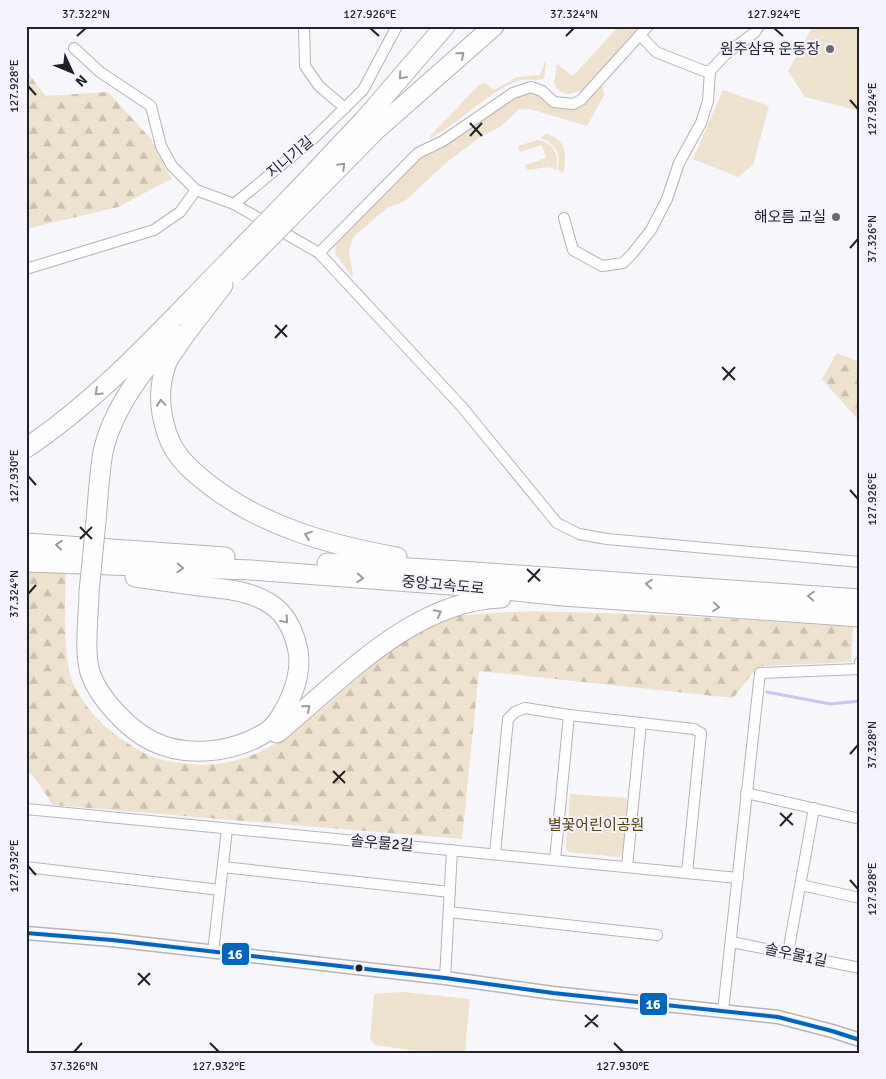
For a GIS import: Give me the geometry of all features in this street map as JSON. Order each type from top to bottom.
[{"type":"highway","points":[[90,522],[104,452],[116,418],[132,386],[158,352],[301,196],[445,26]]},
{"type":"highway","points":[[301,196],[494,26]]},
{"type":"highway","points":[[26,448],[48,434],[89,400],[228,275]]},
{"type":"highway","points":[[228,275],[168,360],[160,398],[164,424],[174,450],[191,470],[216,491],[280,525],[320,540],[364,551],[475,572]]},
{"type":"highway","points":[[32,562],[246,592],[273,605],[292,628],[299,656],[296,685],[286,709],[266,733],[234,747],[210,751],[175,749],[151,740],[125,722],[102,697],[90,674],[87,648],[86,591],[90,522],[95,452],[106,418],[123,382],[146,347]]},
{"type":"highway","name":"중앙고속도로","points":[[26,543],[860,599]]},
{"type":"highway","name":"중앙고속도로","points":[[32,562],[251,570],[477,587],[563,596],[860,617]]},
{"type":"highway","points":[[86,591],[78,612],[78,658],[80,677],[94,703],[120,729],[149,750],[175,757],[211,760],[238,754],[270,738],[373,652],[402,632],[445,609],[483,598],[563,596]]},
{"type":"street","points":[[304,26],[305,66],[319,86],[345,108]]},
{"type":"street","name":"지니기길","points":[[234,204],[313,139],[363,90],[397,26]]},
{"type":"street","points":[[319,253],[418,153],[443,140],[513,92],[531,87],[542,91],[554,102],[573,104],[581,100],[648,26]]},
{"type":"street","points":[[564,218],[573,250],[602,266],[623,263],[651,230],[668,199],[679,163],[701,123],[708,101],[710,71],[725,55],[755,32],[759,26]]},
{"type":"street","points":[[640,35],[656,52],[704,71],[710,71]]},
{"type":"street","points":[[74,48],[100,72],[151,106],[162,146],[172,166],[196,190],[234,204],[319,253],[462,407],[557,523],[579,534],[606,539],[860,562]]},
{"type":"street","points":[[26,269],[154,230],[180,212],[196,190]]},
{"type":"street","points":[[723,1011],[760,673],[859,669],[860,662]]},
{"type":"street","points":[[495,854],[508,719],[515,712],[525,708],[641,724],[694,728],[701,733],[687,873]]},
{"type":"street","points":[[555,860],[569,715]]},
{"type":"street","points":[[627,867],[641,724]]},
{"type":"street","points":[[746,793],[860,819]]},
{"type":"street","points":[[788,953],[814,808]]},
{"type":"street","name":"솔우물2길","points":[[26,809],[738,878]]},
{"type":"street","points":[[213,952],[227,829]]},
{"type":"street","points":[[445,978],[452,850]]},
{"type":"street","points":[[26,867],[220,890]]},
{"type":"street","points":[[223,867],[450,892]]},
{"type":"street","points":[[801,885],[860,898]]},
{"type":"street","points":[[449,912],[657,935]]},
{"type":"street","points":[[26,932],[112,940],[445,978],[553,993],[778,1017],[832,1030],[860,1040]]},
{"type":"street","name":"솔우물1길","points":[[732,942],[860,968]]},
{"type":"green space","points":[[619,26],[643,26],[584,88],[566,94],[556,88],[554,83],[557,64],[571,75],[574,75]]},
{"type":"green space","name":"원주삼육 운동장","points":[[813,26],[860,26],[860,111],[805,97],[788,71]]},
{"type":"green space","points":[[545,62],[544,78],[521,80],[506,86],[430,138],[479,85],[485,83],[494,90],[517,77],[540,75]]},
{"type":"green space","points":[[26,70],[45,96],[108,92],[151,139],[171,179],[118,207],[26,229]]},
{"type":"green space","points":[[602,83],[604,95],[587,126],[530,109],[518,110],[500,127],[483,135],[447,162],[405,201],[387,208],[353,237],[349,252],[352,277],[335,253],[336,242],[416,162],[513,97],[531,91],[575,108]]},
{"type":"green space","points":[[723,90],[769,106],[753,165],[738,177],[693,159]]},
{"type":"green space","points":[[546,134],[558,139],[564,149],[565,167],[563,173],[557,169],[559,158],[556,149],[550,143],[540,138]]},
{"type":"green space","points":[[538,140],[548,144],[554,150],[557,159],[556,170],[549,167],[527,170],[525,165],[546,158],[542,145],[520,152],[518,146]]},
{"type":"green space","points":[[837,353],[860,362],[860,422],[822,379]]},
{"type":"green space","points":[[26,557],[66,560],[65,623],[69,670],[73,683],[89,710],[112,732],[137,749],[164,760],[180,763],[228,762],[263,750],[295,731],[383,656],[415,634],[449,618],[458,616],[543,611],[710,618],[853,627],[851,662],[762,666],[752,674],[733,698],[479,671],[462,839],[53,805],[35,778],[26,770]]},
{"type":"green space","name":"별꽃어린이공원","points":[[570,794],[627,798],[623,854],[619,857],[569,852],[566,848]]},
{"type":"green space","points":[[403,992],[470,999],[465,1050],[448,1053],[375,1045],[370,1039],[374,994]]},
{"type":"waterway","points":[[767,692],[830,704],[860,701]]},
{"type":"transit line","name":"16","points":[[26,933],[112,940],[445,978],[553,993],[778,1017],[860,1040]]},
{"type":"place","name":"원주삼육 운동장","points":[[830,49]]},
{"type":"place","name":"해오름 교실","points":[[836,217]]}]
